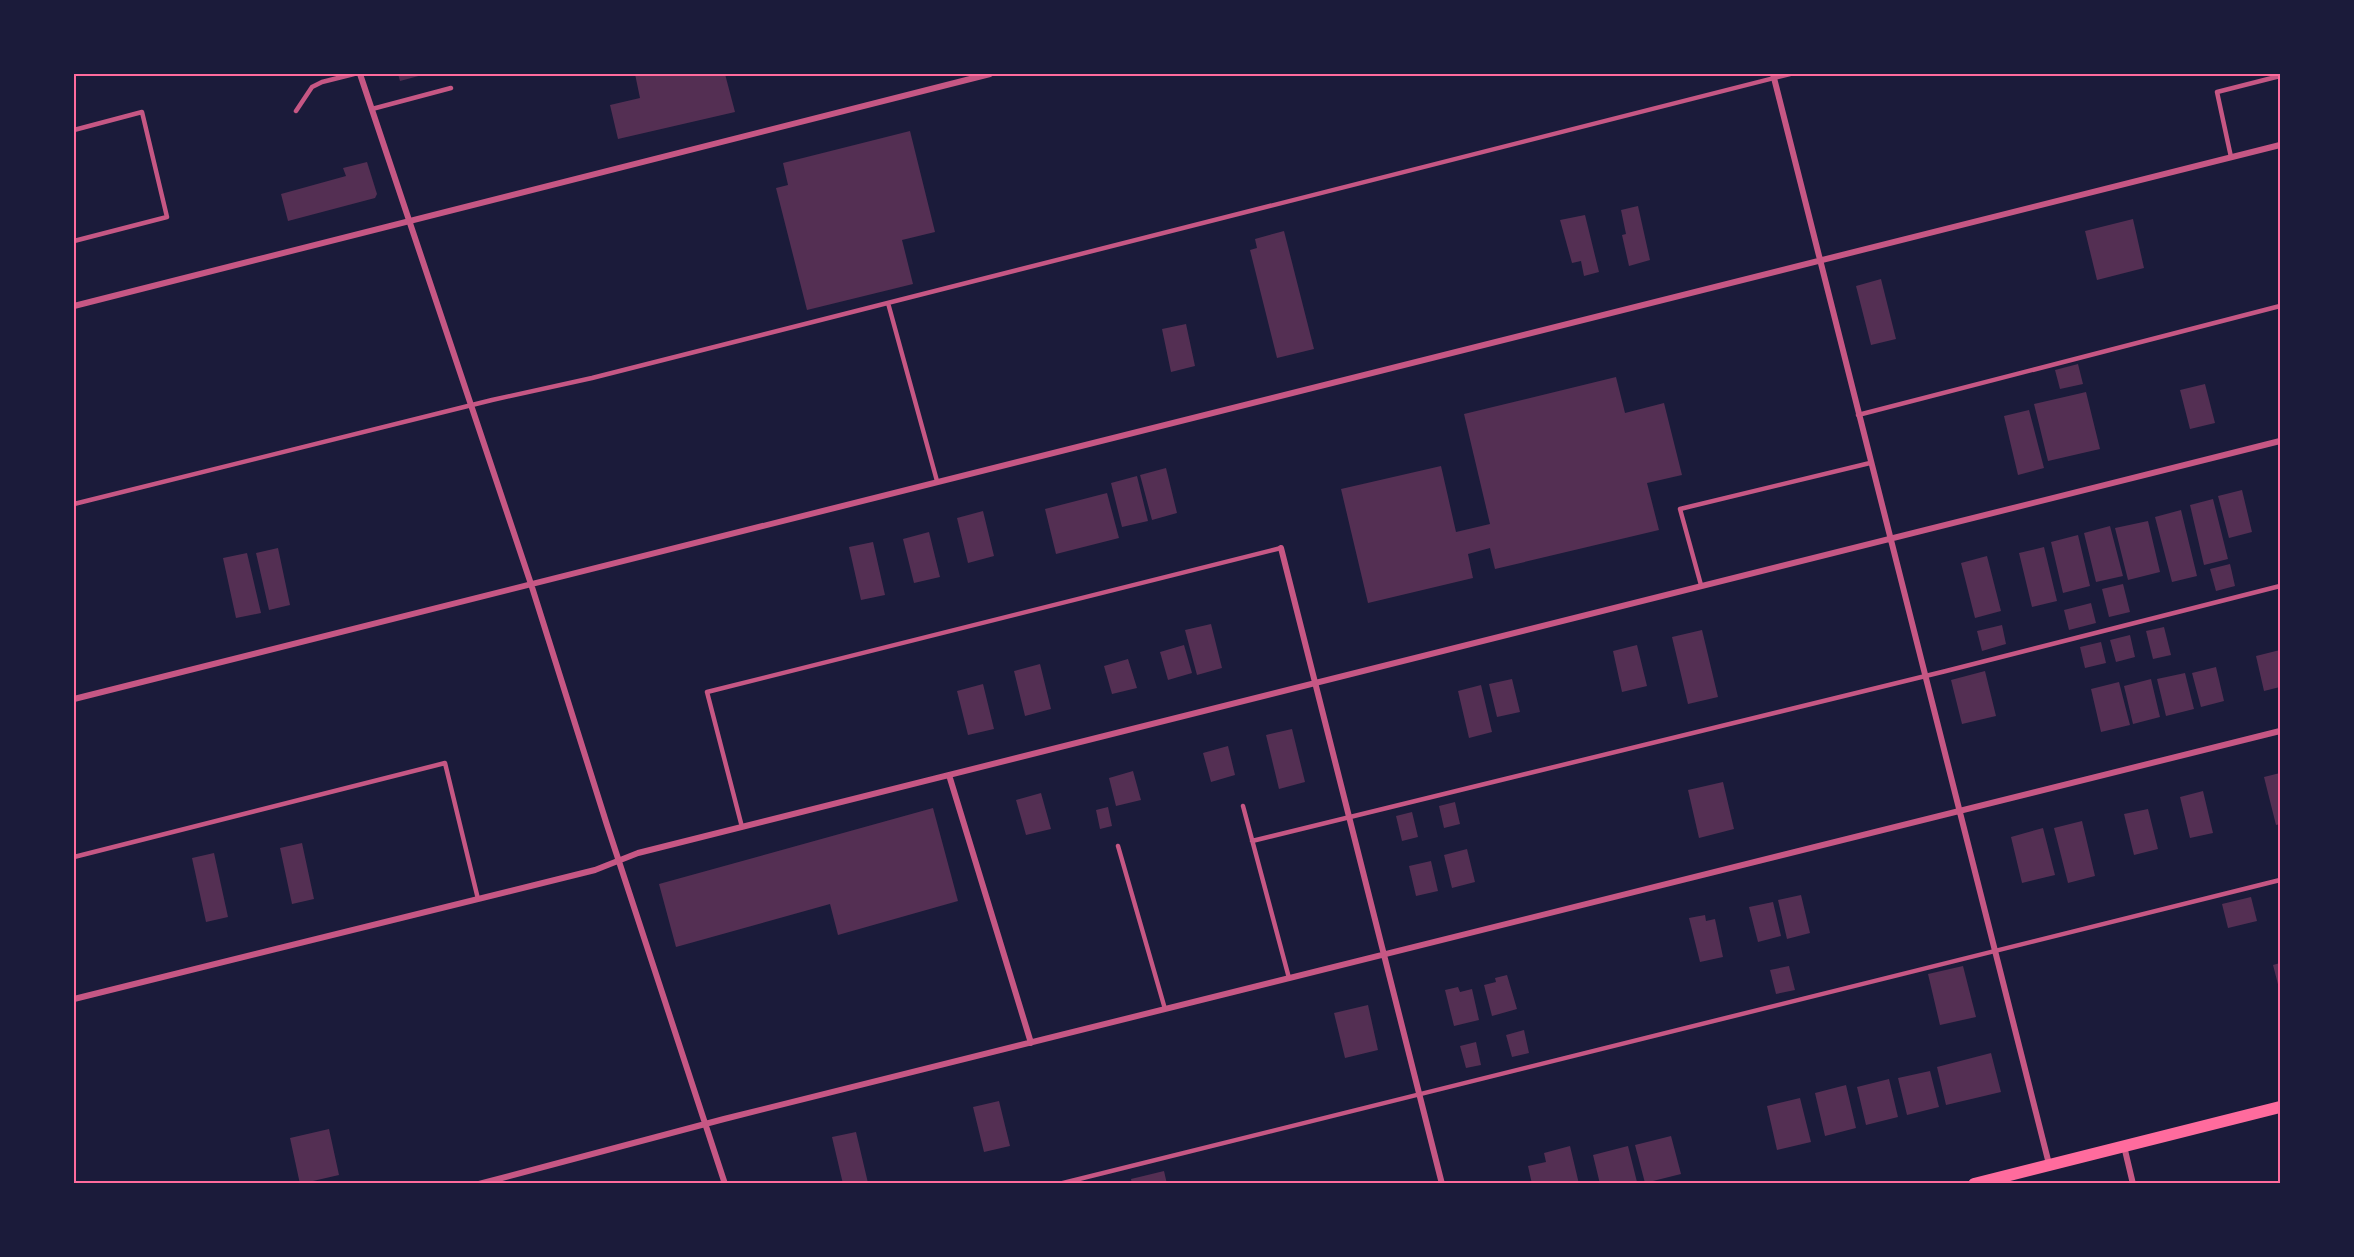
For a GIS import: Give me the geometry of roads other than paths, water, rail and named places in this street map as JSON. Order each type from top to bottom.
[{"type":"main road","points":[[1974,1184],[2280,1107]]},
{"type":"street","points":[[360,74],[531,584],[725,1184]]},
{"type":"street","points":[[74,306],[990,74]]},
{"type":"street","points":[[1773,76],[2049,1164]]},
{"type":"street","points":[[74,699],[2280,145]]},
{"type":"street","points":[[74,999],[595,870],[638,853],[2280,441]]},
{"type":"street","points":[[1281,548],[1442,1184]]},
{"type":"street","points":[[479,1184],[1031,1042],[2280,731]]},
{"type":"street","points":[[949,775],[1031,1042]]},
{"type":"street","points":[[2124,1145],[2133,1184]]},
{"type":"lane","points":[[296,111],[312,87],[322,82],[354,74]]},
{"type":"lane","points":[[74,504],[471,405],[592,378],[1773,76],[1790,74]]},
{"type":"lane","points":[[2231,157],[2217,92],[2280,76]]},
{"type":"lane","points":[[372,109],[451,88]]},
{"type":"lane","points":[[74,130],[142,112],[167,217],[74,241]]},
{"type":"lane","points":[[888,303],[937,482]]},
{"type":"lane","points":[[1858,415],[2280,306]]},
{"type":"lane","points":[[1701,585],[1680,509],[1870,463]]},
{"type":"lane","points":[[742,827],[707,692],[1281,548]]},
{"type":"lane","points":[[1252,841],[2280,586]]},
{"type":"lane","points":[[74,856],[445,763],[478,899]]},
{"type":"lane","points":[[1243,806],[1289,978]]},
{"type":"lane","points":[[1118,846],[1165,1009]]},
{"type":"lane","points":[[1059,1184],[1419,1092],[2280,880]]}]
